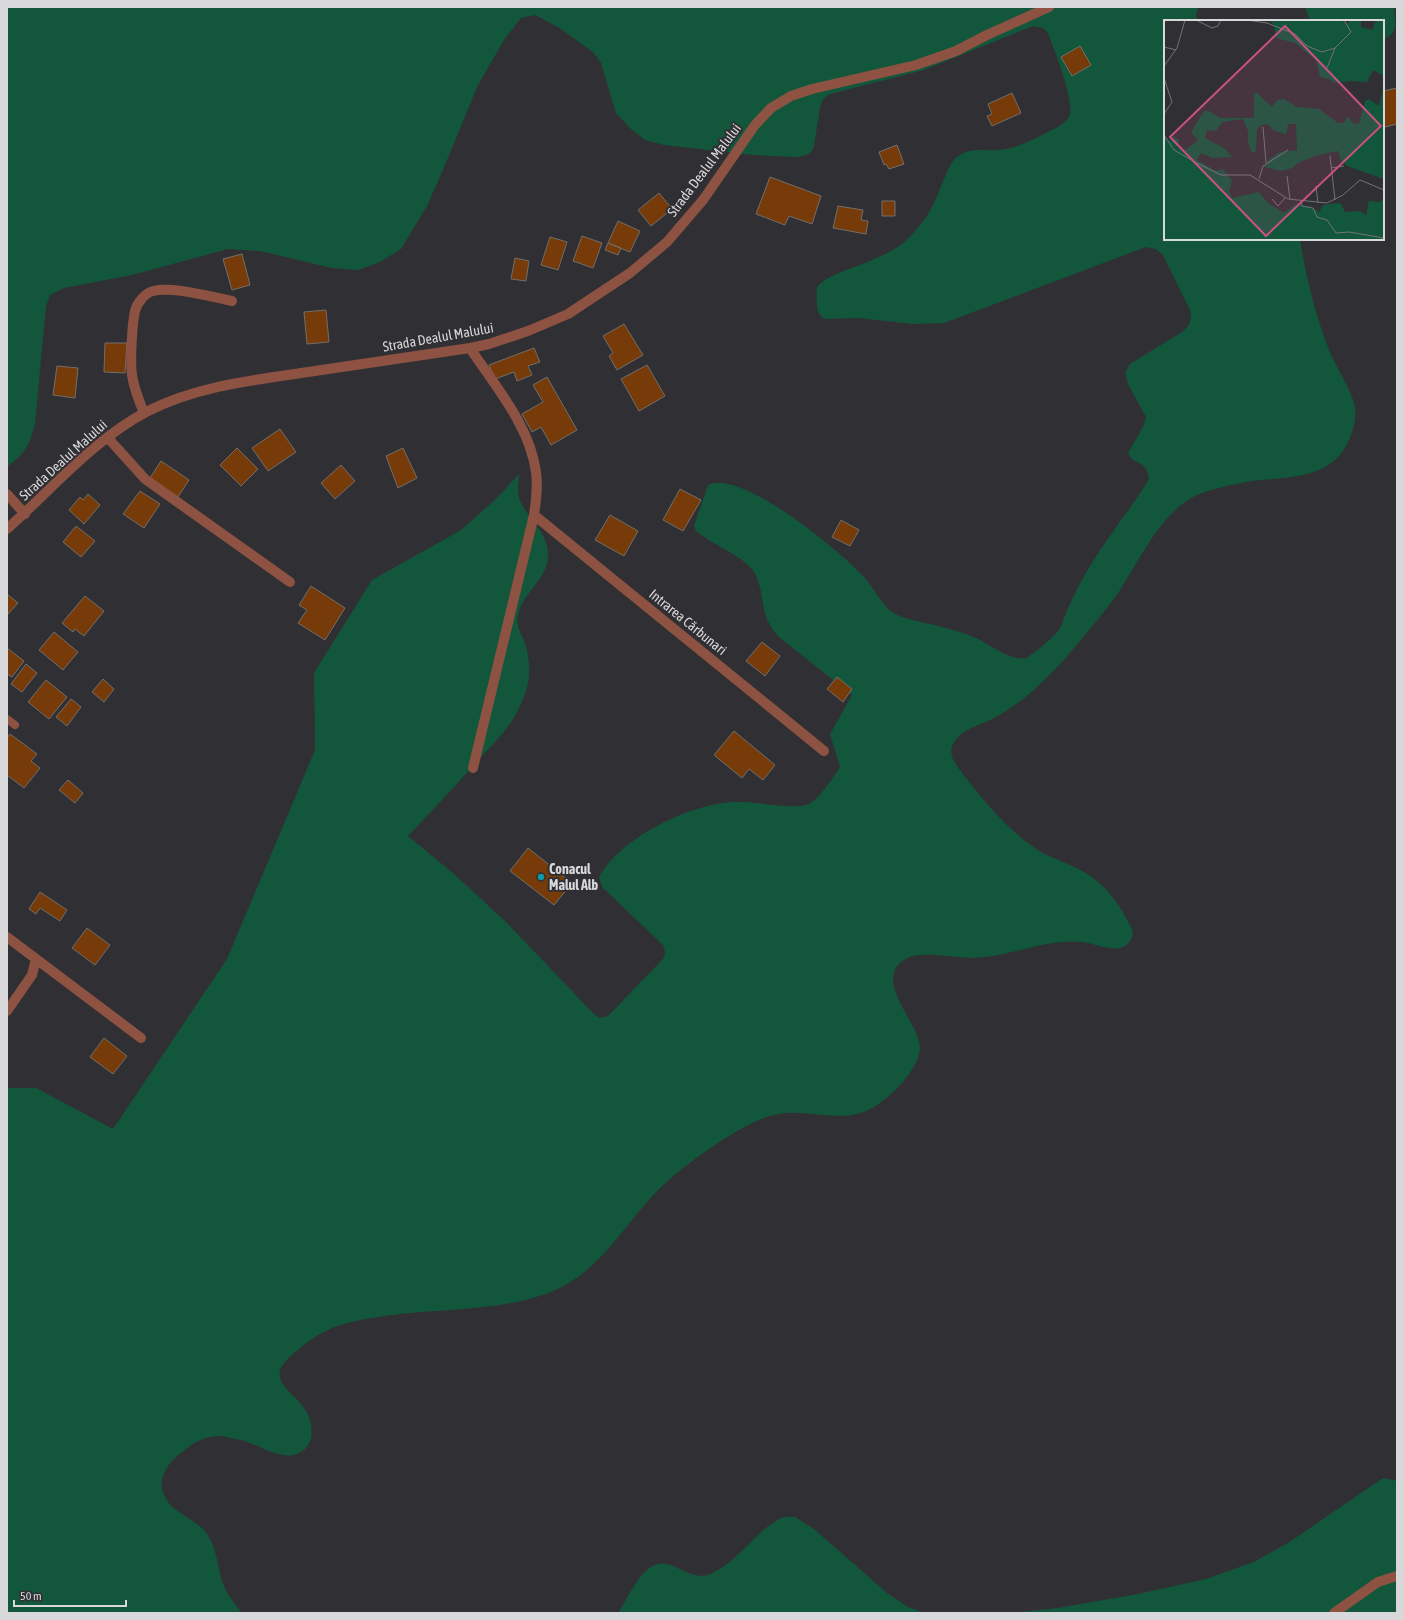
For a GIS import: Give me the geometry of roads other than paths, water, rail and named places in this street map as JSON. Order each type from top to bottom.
[{"type":"street","name":"Strada Dealul Malului","points":[[7,529],[91,451],[108,438],[144,414],[192,393],[232,383],[470,348],[489,344],[528,331],[568,314],[630,273],[667,242],[703,200],[755,125],[771,108],[791,96],[812,89],[916,65],[956,51],[987,35],[1049,7]]},
{"type":"street","points":[[144,414],[132,374],[133,331],[136,310],[142,298],[152,291],[167,290],[232,301]]},
{"type":"street","points":[[470,348],[513,412],[532,450],[537,474],[537,496],[534,515],[474,768]]},
{"type":"street","points":[[108,438],[146,479],[290,582]]},
{"type":"street","points":[[7,494],[24,514]]},
{"type":"street","name":"Intrarea Cărbunari","points":[[534,515],[824,751]]},
{"type":"street","points":[[7,937],[141,1038]]},
{"type":"street","points":[[7,1011],[32,975],[36,959]]},
{"type":"street","points":[[1334,1613],[1378,1582],[1397,1576]]},
{"type":"lane","points":[[7,719],[15,726]]},
{"type":"place","name":"Conacul Malul Alb","points":[[541,877]]}]
